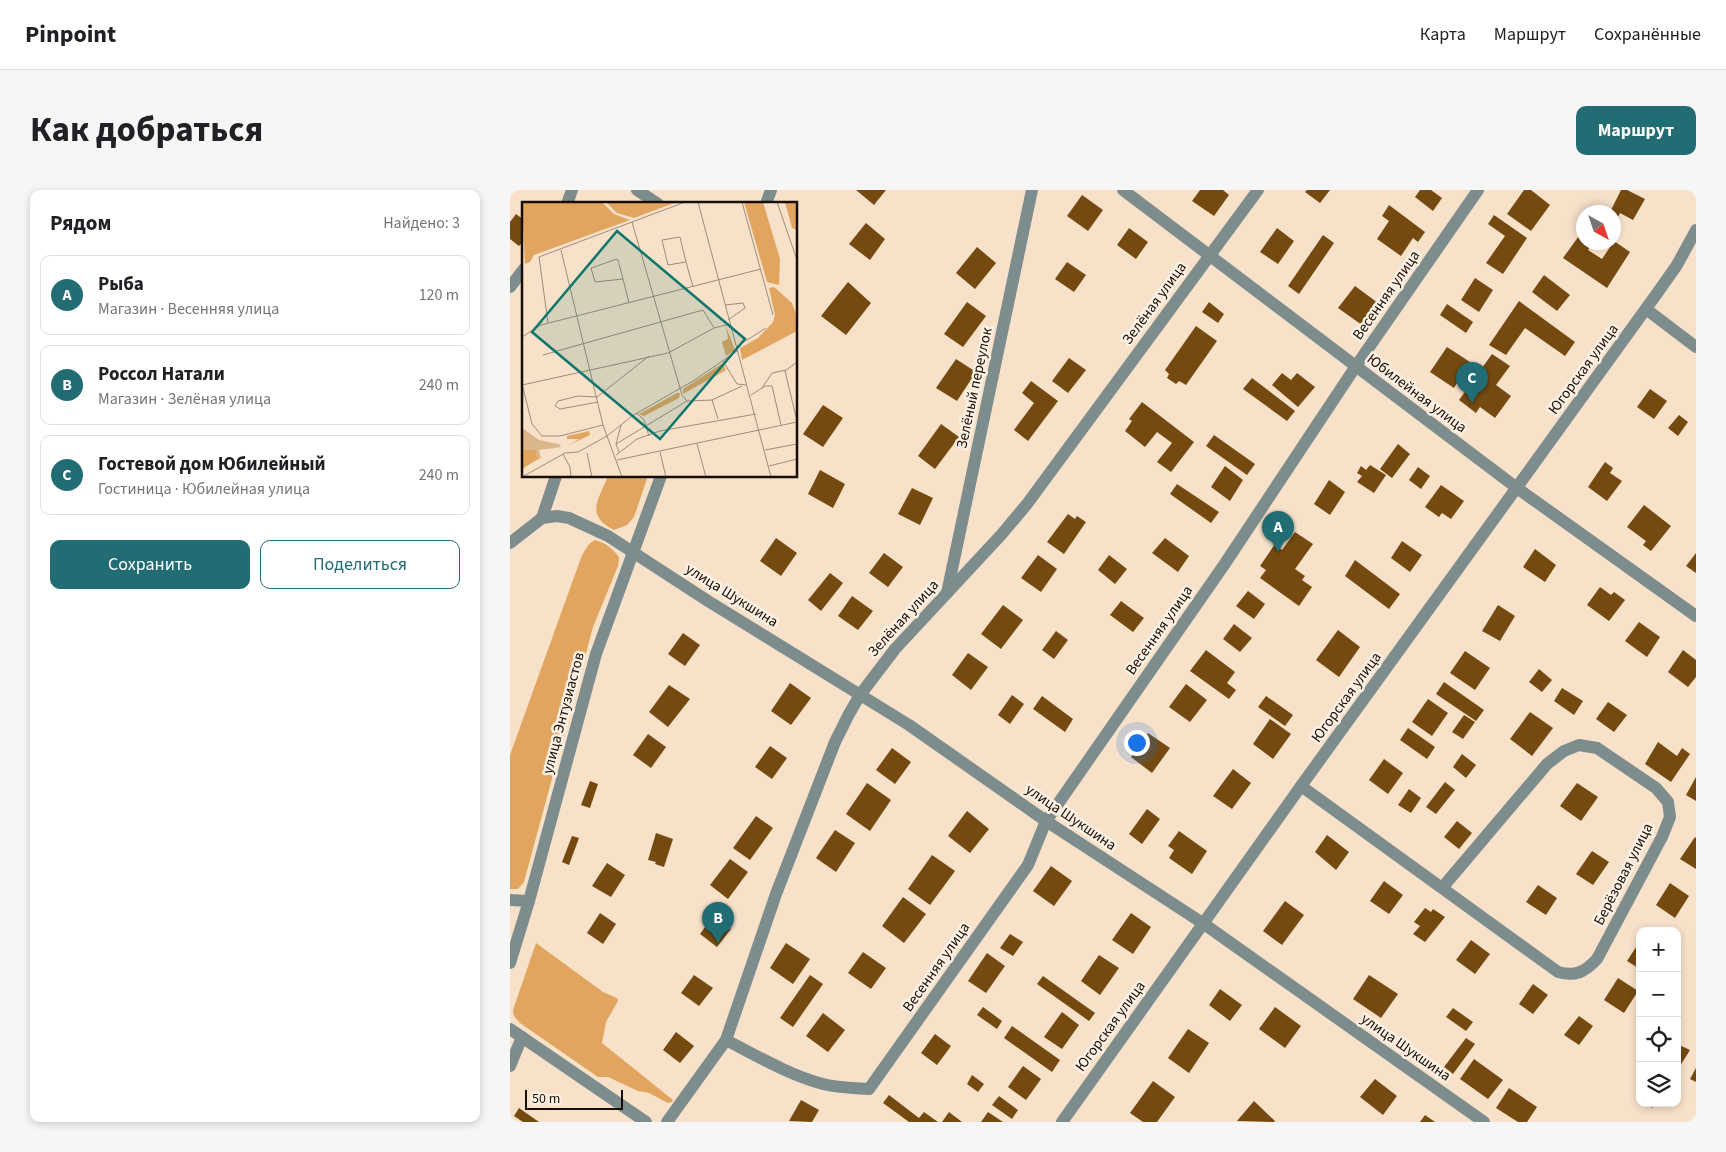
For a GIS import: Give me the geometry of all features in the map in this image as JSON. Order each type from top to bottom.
[{"type":"street","points":[[567,202],[572,190]]},
{"type":"street","points":[[637,190],[657,200]]},
{"type":"street","points":[[767,202],[771,190]]},
{"type":"street","name":"Зелёный переулок","points":[[947,593],[1032,190]]},
{"type":"street","name":"Юбилейная улица","points":[[1123,190],[1517,488],[1696,616]]},
{"type":"street","name":"Зелёная улица","points":[[667,1122],[726,1040],[776,894],[835,742],[860,695],[895,650],[1001,535],[1027,504],[1258,190]]},
{"type":"street","name":"Весенняя улица","points":[[726,1040],[801,1077],[844,1088],[870,1089],[1028,865],[1046,821],[1218,573],[1356,366],[1478,190]]},
{"type":"street","name":"Югорская улица","points":[[1062,1122],[1301,786],[1646,309],[1677,265],[1696,230]]},
{"type":"street","points":[[510,287],[522,272]]},
{"type":"street","points":[[1646,309],[1696,348]]},
{"type":"street","points":[[510,544],[542,518],[555,478]]},
{"type":"street","name":"улица Энтузиастов","points":[[510,963],[529,901],[596,654],[661,478]]},
{"type":"street","name":"улица Шукшина","points":[[542,518],[557,516],[569,518],[592,527],[909,725],[1046,821],[1204,924],[1484,1122]]},
{"type":"street","name":"Берёзовая улица","points":[[1301,786],[1558,972],[1568,975],[1576,974],[1590,967],[1608,940],[1662,837],[1670,817],[1668,802],[1656,788],[1597,748],[1579,745],[1564,751],[1547,764],[1442,888]]},
{"type":"street","points":[[510,900],[529,901]]},
{"type":"street","points":[[510,1028],[646,1122]]},
{"type":"street","points":[[510,1066],[522,1037]]},
{"type":"shaded area","points":[[607,478],[647,478],[634,517],[627,525],[614,530],[599,519],[596,507]]},
{"type":"shaded area","points":[[595,540],[606,544],[619,557],[618,566],[593,627],[524,882],[518,889],[510,889],[510,755],[582,555],[589,544]]},
{"type":"shaded area","points":[[536,943],[603,992],[617,998],[618,1001],[606,1022],[602,1043],[673,1100],[672,1102],[668,1103],[649,1093],[638,1091],[608,1077],[598,1077],[520,1023],[514,1016],[513,1010]]},
{"type":"building","points":[[856,190],[886,190],[874,205]]},
{"type":"building","points":[[1200,190],[1223,190],[1229,195],[1214,216],[1192,201]]},
{"type":"building","points":[[1307,190],[1330,190],[1320,203],[1305,192]]},
{"type":"building","points":[[1420,190],[1431,190],[1442,198],[1433,211],[1415,197]]},
{"type":"building","points":[[1524,190],[1531,190],[1550,205],[1531,231],[1507,214]]},
{"type":"building","points":[[1621,190],[1627,190],[1645,199],[1633,220],[1621,214],[1621,205],[1614,205]]},
{"type":"building","points":[[1082,195],[1103,210],[1088,231],[1067,216]]},
{"type":"building","points":[[1389,205],[1425,232],[1418,242],[1413,238],[1401,256],[1377,239],[1389,221],[1382,216]]},
{"type":"building","points":[[516,214],[522,218],[522,243],[519,246],[510,239],[510,222]]},
{"type":"building","points":[[1494,215],[1527,238],[1503,274],[1486,263],[1505,236],[1488,224]]},
{"type":"building","points":[[866,223],[885,239],[870,260],[849,244]]},
{"type":"building","points":[[1129,228],[1148,242],[1136,259],[1117,245]]},
{"type":"building","points":[[1277,228],[1294,241],[1278,264],[1260,252]]},
{"type":"building","points":[[1323,235],[1334,243],[1299,294],[1288,286]]},
{"type":"building","points":[[1576,240],[1576,250],[1588,250],[1602,259],[1608,250],[1621,250],[1621,246],[1630,252],[1607,288],[1563,258]]},
{"type":"building","points":[[977,247],[996,263],[975,289],[956,273]]},
{"type":"building","points":[[1067,262],[1086,275],[1074,292],[1055,279]]},
{"type":"building","points":[[1544,275],[1570,295],[1557,311],[1532,292]]},
{"type":"building","points":[[1475,278],[1493,290],[1479,312],[1461,300]]},
{"type":"building","points":[[848,282],[871,303],[846,335],[821,316]]},
{"type":"building","points":[[1355,286],[1378,303],[1362,325],[1338,308]]},
{"type":"building","points":[[1519,301],[1575,342],[1565,356],[1525,328],[1506,355],[1489,345]]},
{"type":"building","points":[[967,302],[986,316],[963,347],[944,334]]},
{"type":"building","points":[[1209,302],[1224,314],[1218,323],[1202,312]]},
{"type":"building","points":[[1447,304],[1473,322],[1466,333],[1440,315]]},
{"type":"building","points":[[1196,326],[1217,341],[1186,385],[1179,381],[1176,384],[1167,378],[1169,374],[1165,370]]},
{"type":"building","points":[[1447,347],[1470,362],[1454,388],[1430,372]]},
{"type":"building","points":[[1492,354],[1510,366],[1496,385],[1511,396],[1495,418],[1480,407],[1476,413],[1459,400]]},
{"type":"building","points":[[1069,358],[1086,370],[1068,393],[1052,381]]},
{"type":"building","points":[[956,359],[976,372],[957,401],[936,388]]},
{"type":"building","points":[[1282,373],[1291,380],[1297,373],[1315,387],[1298,407],[1272,385]]},
{"type":"building","points":[[1252,378],[1295,411],[1287,421],[1243,389]]},
{"type":"building","points":[[1031,381],[1058,401],[1028,441],[1014,430],[1034,403],[1022,393]]},
{"type":"building","points":[[1650,389],[1667,401],[1654,419],[1637,407]]},
{"type":"building","points":[[1142,402],[1194,442],[1171,472],[1157,462],[1172,443],[1157,432],[1145,447],[1125,431],[1132,421],[1129,419]]},
{"type":"building","points":[[823,405],[843,418],[823,447],[803,434]]},
{"type":"building","points":[[1679,415],[1688,422],[1678,436],[1668,428]]},
{"type":"building","points":[[941,424],[959,437],[935,469],[918,456]]},
{"type":"building","points":[[1214,435],[1255,464],[1247,475],[1206,446]]},
{"type":"building","points":[[1398,444],[1410,454],[1392,478],[1380,469]]},
{"type":"building","points":[[1605,462],[1613,468],[1610,473],[1622,481],[1607,501],[1588,487]]},
{"type":"building","points":[[1370,465],[1386,475],[1374,493],[1357,482],[1362,476],[1357,473],[1361,466],[1366,470]]},
{"type":"building","points":[[1225,466],[1243,480],[1230,501],[1211,487]]},
{"type":"building","points":[[1418,467],[1430,476],[1421,489],[1409,480]]},
{"type":"building","points":[[820,470],[845,484],[833,508],[808,494]]},
{"type":"building","points":[[1329,480],[1345,492],[1330,515],[1314,504]]},
{"type":"building","points":[[1177,484],[1219,512],[1211,523],[1170,494]]},
{"type":"building","points":[[1441,485],[1464,501],[1451,519],[1442,513],[1439,517],[1425,507]]},
{"type":"building","points":[[912,488],[933,498],[920,525],[898,514]]},
{"type":"building","points":[[1644,505],[1671,526],[1651,551],[1643,545],[1646,541],[1627,527]]},
{"type":"building","points":[[1068,514],[1075,519],[1077,516],[1086,522],[1064,554],[1047,542]]},
{"type":"building","points":[[1295,532],[1313,544],[1295,569],[1305,576],[1302,580],[1312,587],[1299,606],[1260,578],[1266,570],[1260,566],[1275,544],[1282,550]]},
{"type":"building","points":[[776,538],[797,553],[781,576],[760,561]]},
{"type":"building","points":[[1165,538],[1189,556],[1178,572],[1152,553]]},
{"type":"building","points":[[1402,541],[1422,555],[1410,572],[1391,558]]},
{"type":"building","points":[[1535,549],[1556,565],[1545,582],[1523,567]]},
{"type":"building","points":[[884,553],[903,567],[888,587],[869,573]]},
{"type":"building","points":[[1696,553],[1696,573],[1686,566]]},
{"type":"building","points":[[1038,555],[1057,569],[1041,592],[1021,578]]},
{"type":"building","points":[[1109,555],[1127,569],[1115,584],[1098,570]]},
{"type":"building","points":[[1355,560],[1400,594],[1389,609],[1345,576]]},
{"type":"building","points":[[830,573],[843,583],[821,611],[808,600]]},
{"type":"building","points":[[1600,587],[1611,595],[1614,592],[1625,600],[1609,621],[1587,605]]},
{"type":"building","points":[[1248,591],[1265,604],[1254,619],[1236,606]]},
{"type":"building","points":[[852,596],[873,611],[858,630],[838,616]]},
{"type":"building","points":[[1121,601],[1144,618],[1133,632],[1110,615]]},
{"type":"building","points":[[1003,605],[1023,620],[1001,649],[981,634]]},
{"type":"building","points":[[1498,605],[1515,616],[1500,641],[1482,631]]},
{"type":"building","points":[[1639,622],[1660,637],[1647,657],[1625,641]]},
{"type":"building","points":[[1234,624],[1252,638],[1240,652],[1223,639]]},
{"type":"building","points":[[1338,630],[1360,647],[1339,677],[1316,660]]},
{"type":"building","points":[[1056,631],[1068,640],[1054,659],[1042,650]]},
{"type":"building","points":[[683,633],[700,645],[685,666],[668,654]]},
{"type":"building","points":[[1206,650],[1235,672],[1227,683],[1236,690],[1229,699],[1190,671]]},
{"type":"building","points":[[1683,650],[1696,660],[1696,677],[1688,687],[1668,672]]},
{"type":"building","points":[[1465,651],[1490,668],[1475,690],[1450,673]]},
{"type":"building","points":[[968,653],[988,667],[971,690],[952,675]]},
{"type":"building","points":[[1539,669],[1552,680],[1542,692],[1529,682]]},
{"type":"building","points":[[1444,682],[1484,710],[1476,721],[1436,694]]},
{"type":"building","points":[[790,683],[811,698],[791,725],[771,711]]},
{"type":"building","points":[[1186,684],[1207,700],[1190,722],[1169,707]]},
{"type":"building","points":[[669,685],[690,699],[668,727],[649,712]]},
{"type":"building","points":[[1562,688],[1583,701],[1574,715],[1554,701]]},
{"type":"building","points":[[1012,695],[1024,704],[1010,724],[998,715]]},
{"type":"building","points":[[1042,696],[1073,719],[1065,732],[1033,709]]},
{"type":"building","points":[[1266,696],[1293,715],[1285,726],[1258,707]]},
{"type":"building","points":[[1428,699],[1448,713],[1432,736],[1412,722]]},
{"type":"building","points":[[1608,702],[1627,715],[1614,732],[1596,719]]},
{"type":"building","points":[[1530,712],[1553,728],[1532,756],[1510,739]]},
{"type":"building","points":[[1464,715],[1475,722],[1463,739],[1452,732]]},
{"type":"building","points":[[1270,719],[1291,734],[1273,759],[1253,744]]},
{"type":"building","points":[[1408,728],[1435,747],[1427,759],[1400,740]]},
{"type":"building","points":[[1148,733],[1170,748],[1152,773],[1131,757]]},
{"type":"building","points":[[648,734],[666,747],[651,768],[633,755]]},
{"type":"building","points":[[1658,742],[1677,756],[1682,748],[1690,754],[1671,782],[1645,764]]},
{"type":"building","points":[[770,746],[787,758],[772,779],[755,767]]},
{"type":"building","points":[[892,748],[911,762],[895,784],[876,770]]},
{"type":"building","points":[[1462,754],[1476,765],[1466,778],[1453,767]]},
{"type":"building","points":[[1384,759],[1403,773],[1388,794],[1369,780]]},
{"type":"building","points":[[1233,769],[1251,783],[1232,809],[1213,796]]},
{"type":"building","points":[[1696,777],[1696,801],[1686,795]]},
{"type":"building","points":[[590,781],[598,784],[590,808],[581,805]]},
{"type":"building","points":[[1445,782],[1455,790],[1436,814],[1426,807]]},
{"type":"building","points":[[867,783],[891,800],[870,831],[846,814]]},
{"type":"building","points":[[1577,783],[1598,797],[1581,821],[1560,806]]},
{"type":"building","points":[[1409,789],[1421,798],[1411,813],[1398,805]]},
{"type":"building","points":[[1147,809],[1160,819],[1142,844],[1129,834]]},
{"type":"building","points":[[967,811],[989,829],[970,853],[948,836]]},
{"type":"building","points":[[756,816],[773,828],[750,860],[733,848]]},
{"type":"building","points":[[1457,821],[1472,833],[1459,849],[1444,837]]},
{"type":"building","points":[[835,830],[855,843],[836,872],[816,858]]},
{"type":"building","points":[[1179,831],[1207,851],[1192,874],[1169,858],[1174,850],[1168,846]]},
{"type":"building","points":[[656,833],[673,839],[664,867],[648,860]]},
{"type":"building","points":[[1327,835],[1349,852],[1336,870],[1315,852]]},
{"type":"building","points":[[572,836],[579,838],[569,865],[562,862]]},
{"type":"building","points":[[1696,838],[1696,869],[1680,859]]},
{"type":"building","points":[[1592,851],[1609,862],[1593,885],[1576,874]]},
{"type":"building","points":[[932,855],[955,871],[930,905],[908,889]]},
{"type":"building","points":[[730,859],[748,872],[728,899],[710,885]]},
{"type":"building","points":[[607,863],[625,875],[611,897],[592,886]]},
{"type":"building","points":[[1051,866],[1072,881],[1054,906],[1033,891]]},
{"type":"building","points":[[1384,881],[1403,895],[1389,914],[1370,901]]},
{"type":"building","points":[[1670,883],[1689,896],[1675,918],[1656,905]]},
{"type":"building","points":[[1538,885],[1557,898],[1546,915],[1526,902]]},
{"type":"building","points":[[903,897],[926,914],[904,943],[882,926]]},
{"type":"building","points":[[1285,901],[1304,915],[1282,945],[1263,931]]},
{"type":"building","points":[[1425,908],[1431,912],[1433,909],[1445,917],[1425,942],[1413,934],[1420,926],[1414,922]]},
{"type":"building","points":[[600,913],[616,924],[603,944],[587,933]]},
{"type":"building","points":[[1131,913],[1151,927],[1133,954],[1112,940]]},
{"type":"building","points":[[713,916],[731,929],[717,947],[700,934]]},
{"type":"building","points":[[1010,934],[1023,942],[1013,956],[1000,948]]},
{"type":"building","points":[[1471,940],[1490,954],[1475,974],[1456,960]]},
{"type":"building","points":[[786,943],[810,959],[793,984],[770,968]]},
{"type":"building","points":[[1636,947],[1636,967],[1627,961]]},
{"type":"building","points":[[863,952],[886,968],[871,989],[848,973]]},
{"type":"building","points":[[987,953],[1005,966],[986,993],[968,981]]},
{"type":"building","points":[[1099,955],[1119,968],[1100,995],[1081,981]]},
{"type":"building","points":[[694,975],[713,988],[699,1006],[681,993]]},
{"type":"building","points":[[810,975],[823,984],[793,1027],[780,1018]]},
{"type":"building","points":[[1369,975],[1398,994],[1381,1018],[1353,999]]},
{"type":"building","points":[[1043,976],[1095,1013],[1089,1021],[1037,984]]},
{"type":"building","points":[[1618,978],[1636,990],[1636,994],[1624,1013],[1604,1000]]},
{"type":"building","points":[[1533,984],[1548,995],[1533,1014],[1519,1004]]},
{"type":"building","points":[[1220,989],[1242,1005],[1230,1021],[1209,1005]]},
{"type":"building","points":[[983,1007],[1002,1021],[997,1029],[977,1015]]},
{"type":"building","points":[[1275,1007],[1301,1026],[1285,1048],[1259,1029]]},
{"type":"building","points":[[1453,1008],[1473,1022],[1466,1031],[1446,1017]]},
{"type":"building","points":[[1062,1012],[1079,1025],[1062,1049],[1044,1037]]},
{"type":"building","points":[[823,1013],[845,1030],[828,1052],[806,1036]]},
{"type":"building","points":[[1579,1016],[1593,1026],[1579,1045],[1564,1035]]},
{"type":"building","points":[[1012,1026],[1060,1060],[1052,1072],[1004,1038]]},
{"type":"building","points":[[1188,1029],[1209,1043],[1189,1073],[1168,1058]]},
{"type":"building","points":[[676,1032],[694,1046],[680,1063],[663,1050]]},
{"type":"building","points":[[935,1034],[951,1046],[937,1065],[921,1053]]},
{"type":"building","points":[[1466,1038],[1475,1044],[1453,1074],[1444,1067]]},
{"type":"building","points":[[1681,1046],[1690,1050],[1681,1064]]},
{"type":"building","points":[[1474,1059],[1503,1080],[1488,1099],[1460,1079]]},
{"type":"building","points":[[1023,1066],[1041,1079],[1026,1100],[1008,1087]]},
{"type":"building","points":[[1696,1068],[1696,1082],[1690,1079]]},
{"type":"building","points":[[972,1075],[984,1084],[978,1092],[967,1084]]},
{"type":"building","points":[[1375,1079],[1397,1096],[1383,1115],[1360,1097]]},
{"type":"building","points":[[1153,1081],[1175,1097],[1157,1122],[1143,1122],[1130,1113]]},
{"type":"building","points":[[1509,1088],[1537,1107],[1527,1122],[1518,1122],[1496,1108]]},
{"type":"building","points":[[889,1095],[919,1118],[924,1112],[938,1122],[909,1122],[883,1103]]},
{"type":"building","points":[[999,1096],[1018,1110],[1012,1119],[992,1105]]},
{"type":"building","points":[[801,1100],[819,1110],[812,1122],[789,1121]]},
{"type":"building","points":[[1254,1101],[1275,1121],[1274,1122],[1237,1121]]},
{"type":"building","points":[[519,1108],[539,1122],[523,1122],[514,1116]]},
{"type":"building","points":[[949,1112],[962,1122],[942,1122]]},
{"type":"building","points":[[988,1112],[1003,1122],[981,1122]]},
{"type":"building","points":[[1425,1115],[1435,1122],[1420,1122]]},
{"type":"place","name":"Гостевой дом Юбилейный","points":[[1472,403]]},
{"type":"place","name":"Рыба","points":[[1278,552]]},
{"type":"place","name":"Россол Натали","points":[[718,943]]}]
